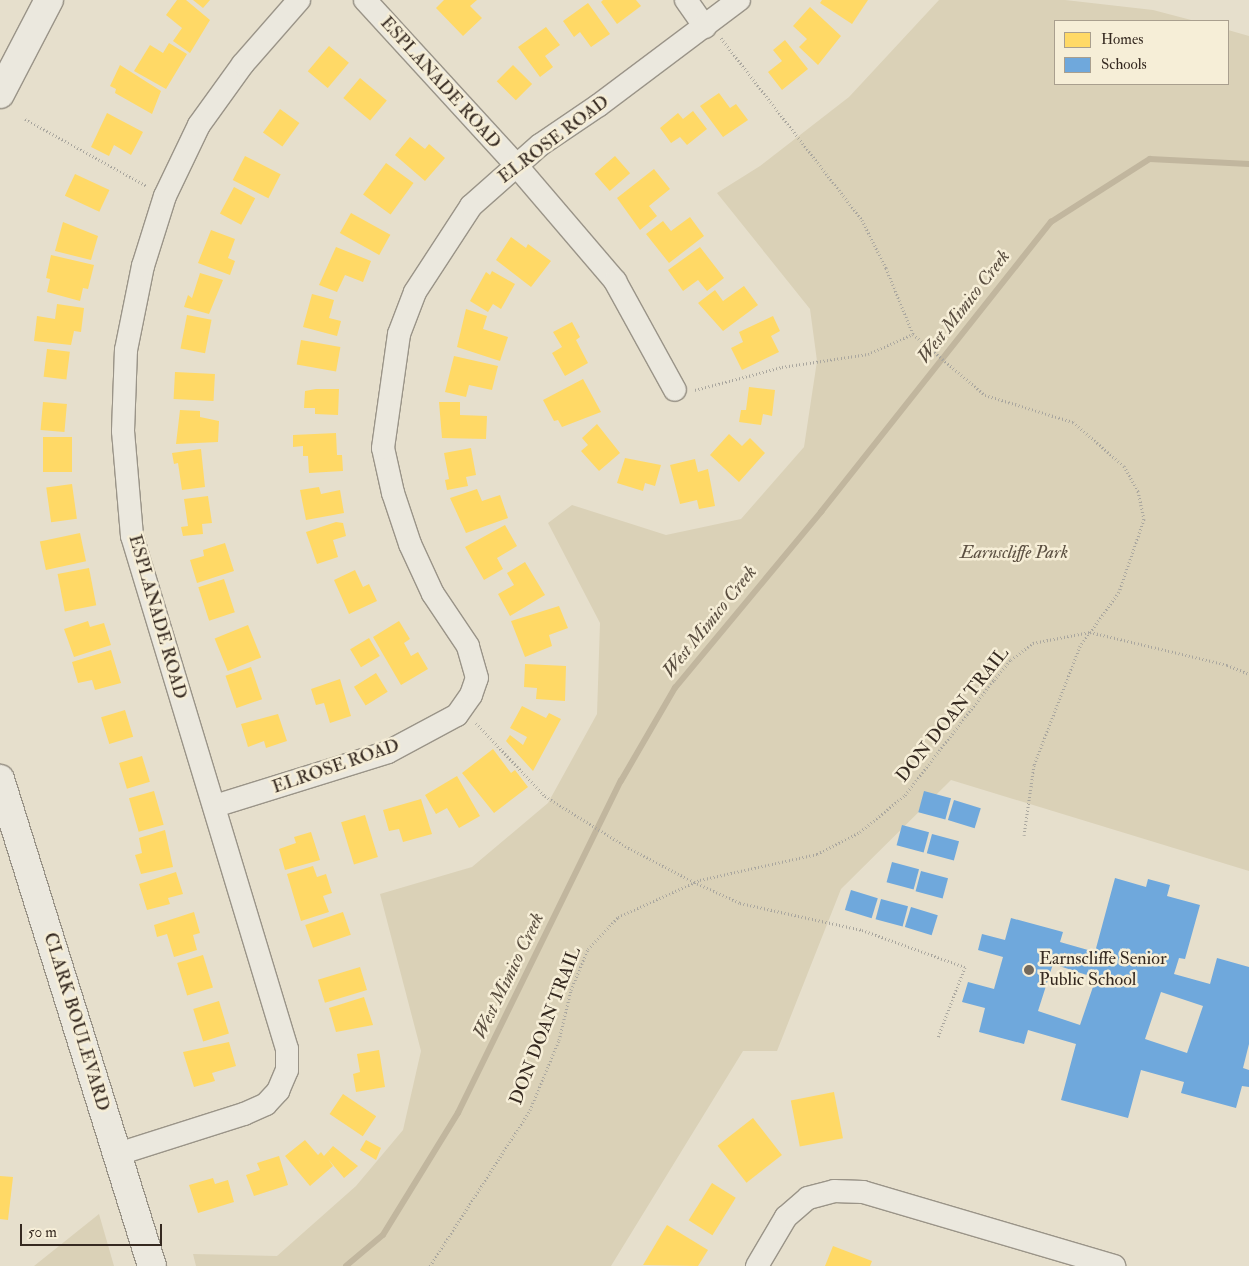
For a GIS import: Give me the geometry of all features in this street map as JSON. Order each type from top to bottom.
[{"type":"street","points":[[0,94],[49,0]]},
{"type":"street","name":"ESPLANADE ROAD","points":[[118,1154],[266,1104],[278,1091],[286,1070],[287,1049],[215,806],[137,555],[129,507],[123,431],[126,350],[142,266],[165,196],[198,125],[243,64],[298,0]]},
{"type":"street","name":"ESPLANADE ROAD","points":[[365,0],[516,165],[614,281],[675,390]]},
{"type":"street","points":[[686,0],[707,25]]},
{"type":"street","name":"ELROSE ROAD","points":[[215,806],[388,752],[457,715],[471,696],[477,678],[468,646],[433,594],[410,544],[393,493],[383,448],[399,334],[415,292],[446,240],[471,206],[516,165],[707,25],[738,0]]},
{"type":"street","name":"CLARK BOULEVARD","points":[[0,779],[152,1266]]},
{"type":"street","points":[[757,1266],[786,1217],[808,1198],[834,1191],[863,1192],[1114,1266]]},
{"type":"path","points":[[707,25],[862,220],[886,268],[913,334],[963,379],[985,395],[1002,402],[1073,422],[1124,466],[1138,491],[1144,518],[1141,528],[1119,592],[1080,646],[1034,765],[1024,835]]},
{"type":"path","points":[[25,120],[165,196]]},
{"type":"path","points":[[675,390],[700,390],[782,367],[868,354],[913,334]]},
{"type":"path","name":"DON DOAN TRAIL","points":[[430,1266],[530,1110],[559,1040],[571,990],[588,949],[618,917],[694,882],[817,854],[860,832],[905,794],[924,774],[1011,660],[1033,643],[1090,632],[1228,664],[1249,674]]},
{"type":"path","points":[[462,708],[544,796],[624,846],[740,903],[862,930],[965,967],[938,1037]]},
{"type":"green space","name":"Earnscliffe Park","points":[[939,0],[1065,0],[1153,10],[1191,20],[1054,20],[1054,85],[1229,85],[1229,30],[1249,36],[1249,871],[951,780],[841,889],[777,1051],[743,1051],[611,1266],[196,1266],[193,1254],[277,1256],[356,1186],[403,1130],[421,1051],[380,894],[472,867],[548,803],[597,714],[600,623],[548,523],[572,505],[666,535],[741,519],[804,447],[817,361],[810,309],[717,193],[760,166],[849,97]]},
{"type":"green space","points":[[99,1214],[114,1266],[34,1266]]},
{"type":"building: Homes","points":[[177,0],[186,0],[210,20],[190,53],[173,41],[182,28],[166,15]]},
{"type":"building: Homes","points":[[193,0],[210,0],[203,8]]},
{"type":"building: Homes","points":[[444,0],[477,0],[470,6],[482,18],[463,36],[436,8]]},
{"type":"building: Homes","points":[[603,0],[636,0],[641,6],[617,24],[601,2]]},
{"type":"building: Homes","points":[[822,0],[868,0],[852,24],[820,3]]},
{"type":"building: Homes","points":[[588,3],[610,34],[591,47],[580,32],[574,37],[563,21]]},
{"type":"building: Homes","points":[[810,7],[841,36],[818,65],[799,47],[807,39],[793,26]]},
{"type":"building: Homes","points":[[546,27],[560,45],[545,56],[553,67],[540,77],[518,47]]},
{"type":"building: Homes","points":[[785,40],[808,69],[782,90],[768,72],[782,61],[773,50]]},
{"type":"building: Homes","points":[[169,43],[187,54],[166,89],[134,71],[150,45],[163,53]]},
{"type":"building: Homes","points":[[329,46],[349,63],[328,88],[308,71]]},
{"type":"building: Homes","points":[[120,65],[161,91],[152,114],[115,93],[116,89],[110,86]]},
{"type":"building: Homes","points":[[513,65],[532,84],[516,100],[497,81]]},
{"type":"building: Homes","points":[[360,78],[387,100],[370,120],[343,98]]},
{"type":"building: Homes","points":[[719,93],[730,108],[736,104],[748,120],[723,137],[700,106]]},
{"type":"building: Homes","points":[[280,109],[299,123],[282,147],[263,132]]},
{"type":"building: Homes","points":[[693,111],[707,129],[687,145],[680,137],[671,143],[660,128],[678,113],[683,119]]},
{"type":"building: Homes","points":[[107,113],[143,132],[131,155],[114,145],[109,156],[91,147]]},
{"type":"building: Homes","points":[[410,137],[425,149],[429,144],[445,158],[425,181],[395,155]]},
{"type":"building: Homes","points":[[245,156],[281,174],[268,198],[233,180]]},
{"type":"building: Homes","points":[[615,156],[630,173],[610,191],[595,174]]},
{"type":"building: Homes","points":[[386,163],[414,183],[391,215],[363,195]]},
{"type":"building: Homes","points":[[654,169],[670,189],[649,206],[657,216],[640,230],[617,198]]},
{"type":"building: Homes","points":[[75,174],[109,190],[99,212],[65,196]]},
{"type":"building: Homes","points":[[234,187],[255,198],[241,225],[220,213]]},
{"type":"building: Homes","points":[[351,213],[390,235],[379,255],[340,233]]},
{"type":"building: Homes","points":[[690,217],[704,236],[669,263],[646,234],[663,221],[671,231]]},
{"type":"building: Homes","points":[[63,222],[98,236],[91,260],[55,251]]},
{"type":"building: Homes","points":[[211,230],[235,239],[228,258],[235,261],[230,275],[198,263]]},
{"type":"building: Homes","points":[[511,237],[526,248],[528,244],[551,261],[531,287],[496,260]]},
{"type":"building: Homes","points":[[336,247],[371,261],[363,282],[345,275],[337,292],[319,285]]},
{"type":"building: Homes","points":[[700,247],[724,278],[707,291],[698,280],[683,291],[668,270]]},
{"type":"building: Homes","points":[[51,255],[94,265],[88,289],[83,288],[80,301],[47,292],[50,279],[46,278]]},
{"type":"building: Homes","points":[[492,271],[515,284],[501,309],[493,304],[488,312],[470,301],[486,272],[490,275]]},
{"type":"building: Homes","points":[[200,273],[223,280],[209,314],[184,307],[188,295],[192,298]]},
{"type":"building: Homes","points":[[744,286],[758,305],[723,331],[698,303],[715,290],[723,301]]},
{"type":"building: Homes","points":[[312,294],[334,300],[329,318],[341,321],[337,336],[303,327]]},
{"type":"building: Homes","points":[[57,304],[84,308],[81,332],[74,331],[71,345],[34,341],[37,316],[55,319]]},
{"type":"building: Homes","points":[[466,309],[487,316],[483,329],[508,337],[500,361],[457,347]]},
{"type":"building: Homes","points":[[187,315],[212,320],[205,353],[181,348]]},
{"type":"building: Homes","points":[[773,316],[780,331],[771,336],[779,352],[742,370],[731,348],[743,342],[739,332]]},
{"type":"building: Homes","points":[[572,322],[580,337],[576,340],[588,363],[565,376],[552,353],[562,347],[553,332]]},
{"type":"building: Homes","points":[[301,340],[340,347],[336,372],[297,365]]},
{"type":"building: Homes","points":[[47,349],[70,352],[66,380],[44,377]]},
{"type":"building: Homes","points":[[454,356],[498,366],[492,390],[469,385],[466,397],[445,392]]},
{"type":"building: Homes","points":[[175,372],[215,374],[214,401],[174,399]]},
{"type":"building: Homes","points":[[583,379],[601,412],[562,427],[558,420],[554,421],[543,400]]},
{"type":"building: Homes","points":[[749,387],[775,390],[772,416],[763,414],[761,425],[739,422],[741,410],[746,410]]},
{"type":"building: Homes","points":[[339,389],[338,415],[315,414],[315,408],[304,408],[305,391]]},
{"type":"building: Homes","points":[[43,402],[67,404],[64,432],[41,430]]},
{"type":"building: Homes","points":[[439,402],[460,402],[460,415],[487,416],[486,439],[442,438]]},
{"type":"building: Homes","points":[[180,410],[200,411],[200,417],[219,421],[218,442],[176,444]]},
{"type":"building: Homes","points":[[597,424],[620,453],[599,471],[581,451],[588,445],[582,438]]},
{"type":"building: Homes","points":[[336,433],[337,455],[342,455],[343,471],[309,473],[308,456],[303,456],[303,446],[293,447],[293,435]]},
{"type":"building: Homes","points":[[729,434],[742,446],[750,438],[765,453],[739,482],[710,455]]},
{"type":"building: Homes","points":[[43,437],[72,437],[72,472],[43,472]]},
{"type":"building: Homes","points":[[471,448],[476,475],[466,477],[468,486],[447,490],[445,480],[449,479],[444,453]]},
{"type":"building: Homes","points":[[201,449],[205,487],[182,490],[178,463],[174,464],[172,453]]},
{"type":"building: Homes","points":[[625,458],[661,465],[655,486],[645,483],[643,491],[617,483]]},
{"type":"building: Homes","points":[[695,459],[698,472],[708,469],[715,506],[699,509],[697,500],[680,504],[670,465]]},
{"type":"building: Homes","points":[[72,484],[77,519],[51,522],[46,488]]},
{"type":"building: Homes","points":[[319,487],[321,494],[340,490],[344,513],[306,520],[300,490]]},
{"type":"building: Homes","points":[[477,489],[482,501],[500,495],[508,518],[466,533],[450,498]]},
{"type":"building: Homes","points":[[208,496],[212,523],[202,524],[203,534],[183,536],[181,527],[188,526],[184,499]]},
{"type":"building: Homes","points":[[336,522],[343,523],[346,536],[333,540],[338,557],[317,564],[306,532]]},
{"type":"building: Homes","points":[[505,525],[517,546],[497,558],[503,569],[484,580],[465,547]]},
{"type":"building: Homes","points":[[80,533],[86,561],[46,570],[40,542]]},
{"type":"building: Homes","points":[[225,543],[234,571],[197,583],[190,560],[204,556],[203,550]]},
{"type":"building: Homes","points":[[525,562],[545,595],[510,616],[498,594],[514,585],[507,573]]},
{"type":"building: Homes","points":[[89,568],[96,605],[65,611],[58,574]]},
{"type":"building: Homes","points":[[355,570],[363,587],[369,584],[377,601],[349,614],[334,580]]},
{"type":"building: Homes","points":[[224,579],[235,612],[209,621],[198,587]]},
{"type":"building: Homes","points":[[559,606],[568,628],[549,635],[552,646],[525,657],[511,621]]},
{"type":"building: Homes","points":[[88,621],[90,627],[104,623],[111,645],[74,657],[64,629]]},
{"type":"building: Homes","points":[[399,621],[410,639],[404,643],[411,656],[418,652],[428,669],[401,685],[373,637]]},
{"type":"building: Homes","points":[[248,625],[261,657],[228,671],[215,638]]},
{"type":"building: Homes","points":[[369,638],[380,656],[361,667],[350,649]]},
{"type":"building: Homes","points":[[111,650],[121,683],[95,690],[92,680],[78,683],[72,662]]},
{"type":"building: Homes","points":[[525,664],[566,666],[565,701],[536,699],[537,688],[524,687]]},
{"type":"building: Homes","points":[[251,667],[262,699],[237,708],[225,676]]},
{"type":"building: Homes","points":[[376,673],[388,692],[366,705],[354,687]]},
{"type":"building: Homes","points":[[340,679],[351,716],[330,723],[324,703],[316,705],[311,689]]},
{"type":"building: Homes","points":[[522,706],[546,718],[549,713],[561,719],[533,771],[506,741],[510,735],[523,745],[527,737],[510,728]]},
{"type":"building: Homes","points":[[125,710],[133,737],[109,744],[101,717]]},
{"type":"building: Homes","points":[[278,714],[287,741],[266,748],[264,741],[248,747],[241,724]]},
{"type":"building: Homes","points":[[493,749],[511,773],[515,770],[528,787],[494,813],[462,773]]},
{"type":"building: Homes","points":[[142,756],[150,782],[127,789],[119,763]]},
{"type":"building: Homes","points":[[457,776],[480,816],[459,828],[447,808],[436,814],[425,795]]},
{"type":"building: Homes","points":[[154,791],[164,825],[139,832],[129,798]]},
{"type":"building: Homes","points":[[421,799],[432,834],[403,842],[399,829],[389,831],[383,810]]},
{"type":"building: Homes","points":[[365,815],[378,857],[354,864],[341,822]]},
{"type":"building: Homes","points":[[165,830],[173,867],[141,874],[135,855],[142,853],[139,838]]},
{"type":"building: Homes","points":[[311,832],[320,860],[285,870],[279,849],[296,843],[294,837]]},
{"type":"building: Homes","points":[[313,866],[317,877],[326,874],[332,893],[323,896],[329,912],[301,921],[287,874]]},
{"type":"building: Homes","points":[[176,872],[183,894],[168,898],[170,904],[147,910],[139,884]]},
{"type":"building: Homes","points":[[194,912],[200,933],[193,935],[197,950],[174,957],[167,934],[157,937],[154,925]]},
{"type":"building: Homes","points":[[343,912],[351,935],[313,948],[305,925]]},
{"type":"building: Homes","points":[[203,955],[213,988],[187,995],[177,963]]},
{"type":"building: Homes","points":[[360,967],[367,990],[325,1003],[318,980]]},
{"type":"building: Homes","points":[[364,997],[373,1025],[336,1032],[329,1008]]},
{"type":"building: Homes","points":[[219,1001],[229,1034],[203,1041],[193,1009]]},
{"type":"building: Homes","points":[[229,1042],[236,1066],[212,1073],[215,1081],[194,1087],[183,1052]]},
{"type":"building: Homes","points":[[379,1050],[385,1087],[356,1092],[353,1074],[360,1072],[357,1054]]},
{"type":"building: Homes","points":[[834,1092],[843,1138],[800,1147],[791,1100]]},
{"type":"building: Homes","points":[[343,1094],[376,1116],[363,1136],[330,1114]]},
{"type":"building: Homes","points":[[753,1118],[782,1155],[746,1183],[718,1146]]},
{"type":"building: Homes","points":[[305,1140],[318,1155],[321,1152],[324,1156],[333,1146],[358,1166],[344,1178],[328,1159],[333,1166],[310,1186],[285,1156]]},
{"type":"building: Homes","points":[[366,1140],[381,1148],[376,1160],[360,1150]]},
{"type":"building: Homes","points":[[279,1156],[288,1185],[254,1196],[246,1175],[260,1170],[257,1163]]},
{"type":"building: Homes","points":[[0,1176],[13,1177],[8,1220],[0,1219]]},
{"type":"building: Homes","points":[[213,1178],[215,1184],[228,1180],[234,1202],[198,1213],[189,1185]]},
{"type":"building: Homes","points":[[712,1183],[736,1198],[712,1235],[689,1220]]},
{"type":"building: Homes","points":[[667,1225],[708,1250],[698,1266],[643,1265]]},
{"type":"building: Homes","points":[[833,1246],[872,1261],[870,1266],[825,1266]]},
{"type":"building: Schools","points":[[924,791],[951,798],[945,819],[918,812]]},
{"type":"building: Schools","points":[[954,800],[981,808],[975,828],[948,820]]},
{"type":"building: Schools","points":[[902,825],[929,832],[924,853],[897,845]]},
{"type":"building: Schools","points":[[932,834],[959,841],[954,861],[927,853]]},
{"type":"building: Schools","points":[[892,862],[919,869],[914,890],[887,882]]},
{"type":"building: Schools","points":[[921,871],[948,878],[943,899],[916,891]]},
{"type":"building: Schools","points":[[1115,878],[1146,887],[1148,879],[1170,885],[1167,896],[1200,905],[1185,959],[1179,958],[1174,974],[1210,984],[1217,958],[1249,967],[1249,1044],[1243,1068],[1249,1070],[1249,1087],[1242,1086],[1236,1108],[1181,1093],[1184,1082],[1141,1070],[1128,1118],[1061,1100],[1076,1044],[1028,1030],[1024,1044],[979,1032],[985,1008],[962,1002],[968,982],[994,989],[1003,957],[978,950],[982,934],[1005,940],[1011,918],[1063,932],[1060,942],[1095,952]],"holes":[[[1053,964],[1096,978],[1080,1025],[1038,1011]],[[1161,992],[1203,1006],[1187,1053],[1145,1039]]]},
{"type":"building: Schools","points":[[851,890],[878,898],[872,918],[845,910]]},
{"type":"building: Schools","points":[[881,899],[908,906],[903,927],[876,919]]},
{"type":"building: Schools","points":[[911,907],[938,915],[932,935],[905,927]]},
{"type":"waterway","name":"West Mimico Creek","points":[[346,1266],[383,1235],[458,1113],[621,781],[675,688],[821,512],[1051,222],[1150,159],[1249,164]]},
{"type":"place","name":"Earnscliffe Senior Public School","points":[[1029,970]]}]
